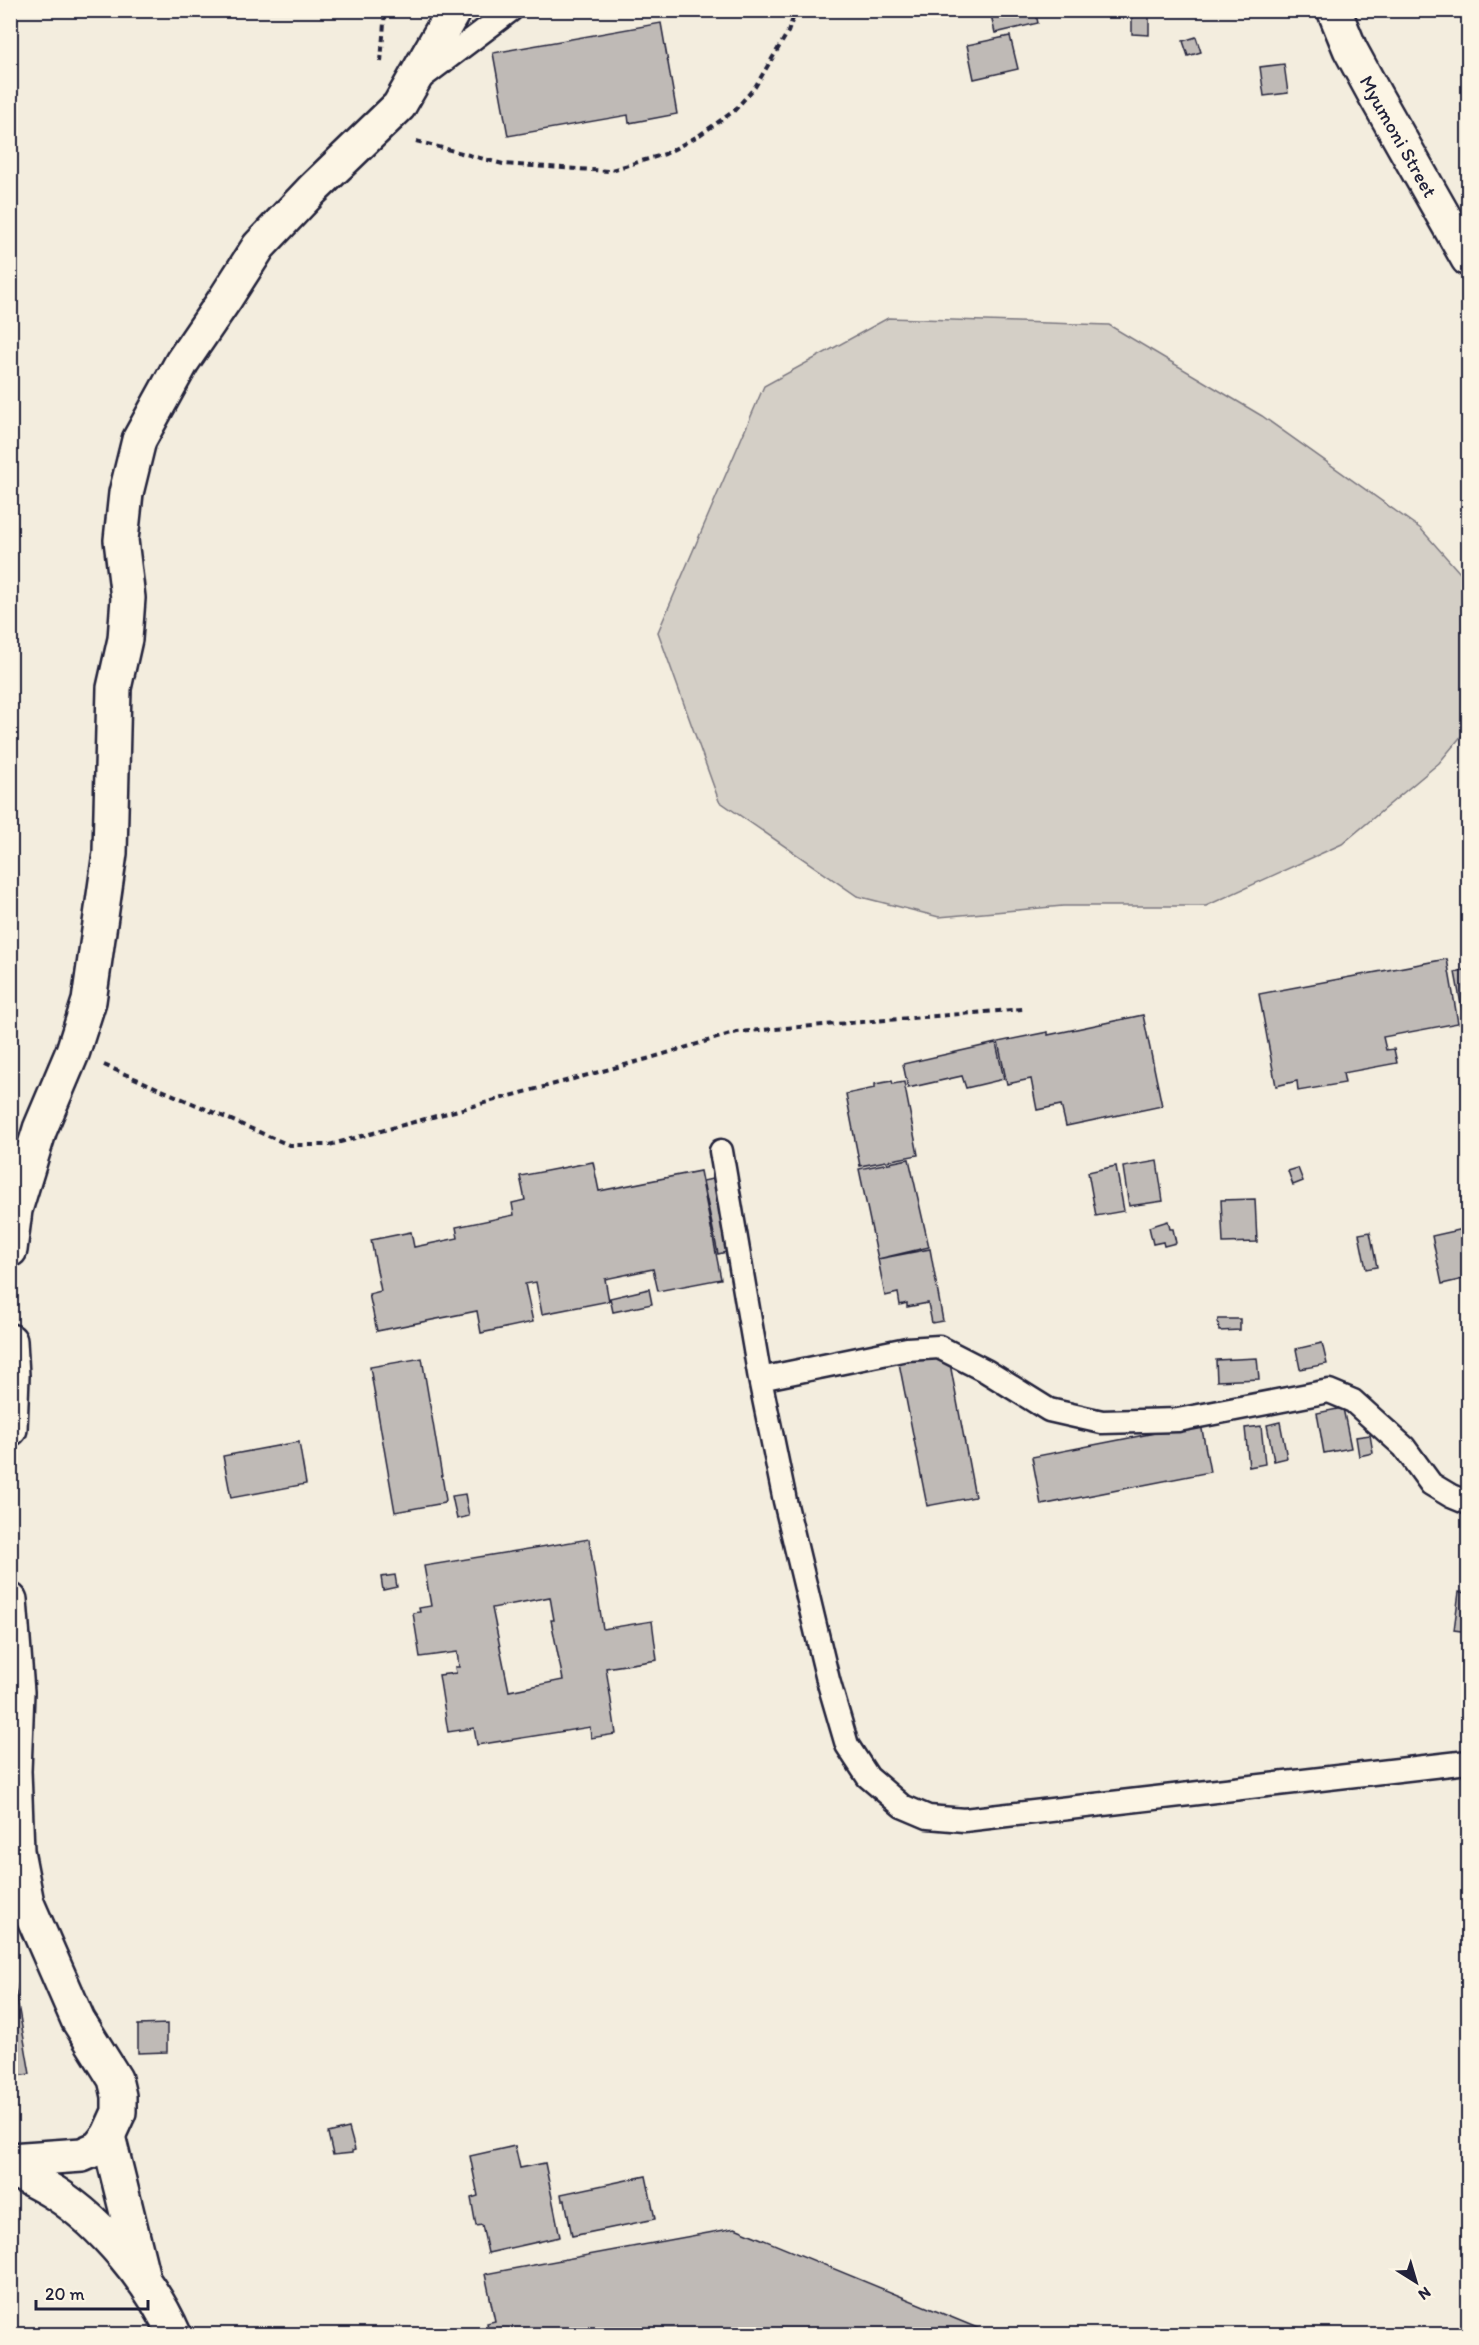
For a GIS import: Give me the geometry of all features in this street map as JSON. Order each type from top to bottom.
[{"type":"street","points":[[10,1250],[15,1210],[40,1129],[73,1051],[90,1001],[110,853],[114,688],[125,639],[128,598],[121,540],[126,493],[139,440],[182,362],[259,246],[399,106],[454,10]]},
{"type":"street","name":"Myumoni Street","points":[[1334,10],[1350,49],[1468,260]]},
{"type":"street","points":[[10,1341],[12,1376],[10,1429]]},
{"type":"street","points":[[10,1600],[17,1692],[14,1771],[17,1851],[27,1903],[78,2020],[115,2079],[119,2096],[119,2112],[108,2136],[98,2148],[82,2155],[10,2160]]},
{"type":"street","points":[[108,2136],[143,2278]]},
{"type":"street","points":[[10,2168],[55,2193],[108,2238],[143,2278],[174,2334]]},
{"type":"lane","points":[[412,85],[510,10]]},
{"type":"lane","points":[[721,1151],[760,1378],[785,1501],[828,1680],[847,1745],[868,1778],[902,1806],[928,1817],[964,1820],[1468,1762]]},
{"type":"lane","points":[[760,1378],[907,1349],[939,1347],[986,1371],[1048,1410],[1102,1422],[1178,1420],[1329,1391],[1353,1401],[1362,1408],[1404,1447],[1431,1484],[1468,1503]]},
{"type":"path","points":[[366,138],[416,141],[502,164],[608,171],[620,168],[665,154],[698,136],[734,111],[755,87],[788,32],[796,10]]},
{"type":"path","points":[[73,1051],[289,1145],[329,1144],[647,1059],[737,1032],[1023,1009]]},
{"type":"shaded area","points":[[888,318],[1109,325],[1262,416],[1421,529],[1468,582],[1468,728],[1439,763],[1342,844],[1206,906],[1063,906],[939,917],[857,896],[719,801],[658,632],[764,386]]},
{"type":"building","points":[[990,10],[1035,10],[1038,23],[995,33]]},
{"type":"building","points":[[1132,10],[1149,10],[1149,35],[1132,34]]},
{"type":"building","points":[[661,23],[677,114],[629,123],[628,115],[508,136],[493,53]]},
{"type":"building","points":[[1010,36],[1018,69],[974,79],[967,45]]},
{"type":"building","points":[[1196,37],[1201,52],[1188,56],[1183,41]]},
{"type":"building","points":[[1284,64],[1288,93],[1264,96],[1260,67]]},
{"type":"building","points":[[1447,959],[1458,1023],[1383,1037],[1386,1050],[1394,1049],[1397,1063],[1343,1073],[1345,1083],[1298,1091],[1297,1081],[1276,1086],[1259,994]]},
{"type":"building","points":[[1468,969],[1468,1009],[1462,1010],[1455,972]]},
{"type":"building","points":[[1143,1015],[1162,1106],[1066,1126],[1061,1105],[1037,1110],[1031,1079],[1007,1084],[998,1042],[1048,1032],[1048,1035]]},
{"type":"building","points":[[996,1043],[1004,1079],[966,1088],[962,1076],[908,1088],[903,1064]]},
{"type":"building","points":[[892,1081],[893,1084],[904,1082],[918,1155],[860,1166],[846,1094],[875,1088],[875,1084]]},
{"type":"building","points":[[909,1159],[929,1247],[878,1259],[859,1169]]},
{"type":"building","points":[[1157,1161],[1163,1201],[1129,1206],[1123,1167]]},
{"type":"building","points":[[593,1162],[599,1191],[700,1171],[721,1279],[658,1291],[653,1269],[605,1279],[609,1301],[542,1314],[536,1282],[525,1284],[533,1322],[481,1333],[477,1311],[377,1331],[369,1294],[381,1291],[371,1240],[411,1232],[414,1247],[458,1238],[456,1227],[514,1215],[512,1203],[525,1200],[520,1176]]},
{"type":"building","points":[[1116,1166],[1124,1211],[1096,1216],[1088,1172]]},
{"type":"building","points":[[1298,1168],[1303,1181],[1293,1185],[1288,1171]]},
{"type":"building","points":[[717,1178],[731,1251],[718,1254],[703,1181]]},
{"type":"building","points":[[1255,1199],[1257,1242],[1223,1243],[1221,1200]]},
{"type":"building","points":[[1168,1221],[1170,1229],[1173,1229],[1176,1243],[1164,1246],[1163,1242],[1153,1244],[1149,1227]]},
{"type":"building","points":[[1468,1228],[1468,1278],[1442,1284],[1432,1236]]},
{"type":"building","points":[[1370,1232],[1377,1267],[1366,1269],[1359,1234]]},
{"type":"building","points":[[930,1249],[943,1321],[932,1323],[928,1303],[907,1307],[907,1303],[900,1305],[898,1293],[885,1296],[878,1259]]},
{"type":"building","points":[[649,1289],[652,1304],[613,1312],[610,1298]]},
{"type":"building","points":[[1218,1319],[1240,1319],[1240,1330],[1219,1331]]},
{"type":"building","points":[[1322,1343],[1327,1364],[1300,1369],[1296,1349]]},
{"type":"building","points":[[948,1353],[975,1497],[927,1506],[899,1363]]},
{"type":"building","points":[[422,1358],[446,1500],[444,1503],[395,1512],[370,1367]]},
{"type":"building","points":[[1257,1358],[1259,1379],[1217,1381],[1216,1360]]},
{"type":"building","points":[[1343,1408],[1351,1448],[1324,1453],[1317,1413]]},
{"type":"building","points":[[1280,1422],[1287,1458],[1274,1461],[1267,1425]]},
{"type":"building","points":[[1201,1424],[1210,1472],[1041,1505],[1032,1457]]},
{"type":"building","points":[[1261,1426],[1265,1464],[1249,1467],[1245,1428]]},
{"type":"building","points":[[1370,1435],[1373,1453],[1359,1456],[1356,1437]]},
{"type":"building","points":[[299,1442],[306,1484],[231,1498],[223,1456]]},
{"type":"building","points":[[465,1494],[469,1516],[457,1519],[452,1496]]},
{"type":"building","points":[[589,1539],[603,1629],[652,1621],[657,1660],[606,1668],[616,1734],[591,1738],[590,1727],[477,1745],[474,1728],[448,1732],[439,1675],[456,1673],[455,1667],[459,1667],[457,1652],[420,1657],[413,1613],[420,1612],[419,1608],[431,1606],[424,1566]],"holes":[[[550,1597],[554,1620],[551,1620],[563,1680],[509,1691],[492,1608]]]},
{"type":"building","points":[[395,1575],[397,1587],[383,1590],[381,1577]]},
{"type":"building","points":[[1459,1592],[1468,1593],[1468,1632],[1454,1630]]},
{"type":"building","points":[[10,1958],[30,2074],[10,2077]]},
{"type":"building","points":[[167,2024],[167,2052],[138,2053],[138,2025]]},
{"type":"building","points":[[349,2128],[355,2150],[352,2153],[333,2155],[328,2133]]},
{"type":"building","points":[[515,2146],[520,2168],[545,2163],[560,2237],[488,2253],[482,2225],[476,2226],[471,2198],[478,2196],[470,2156]]},
{"type":"building","points":[[646,2176],[655,2219],[572,2236],[565,2200],[562,2200],[561,2194]]},
{"type":"building","points":[[735,2228],[992,2334],[489,2334],[487,2323],[495,2321],[485,2274]]}]
